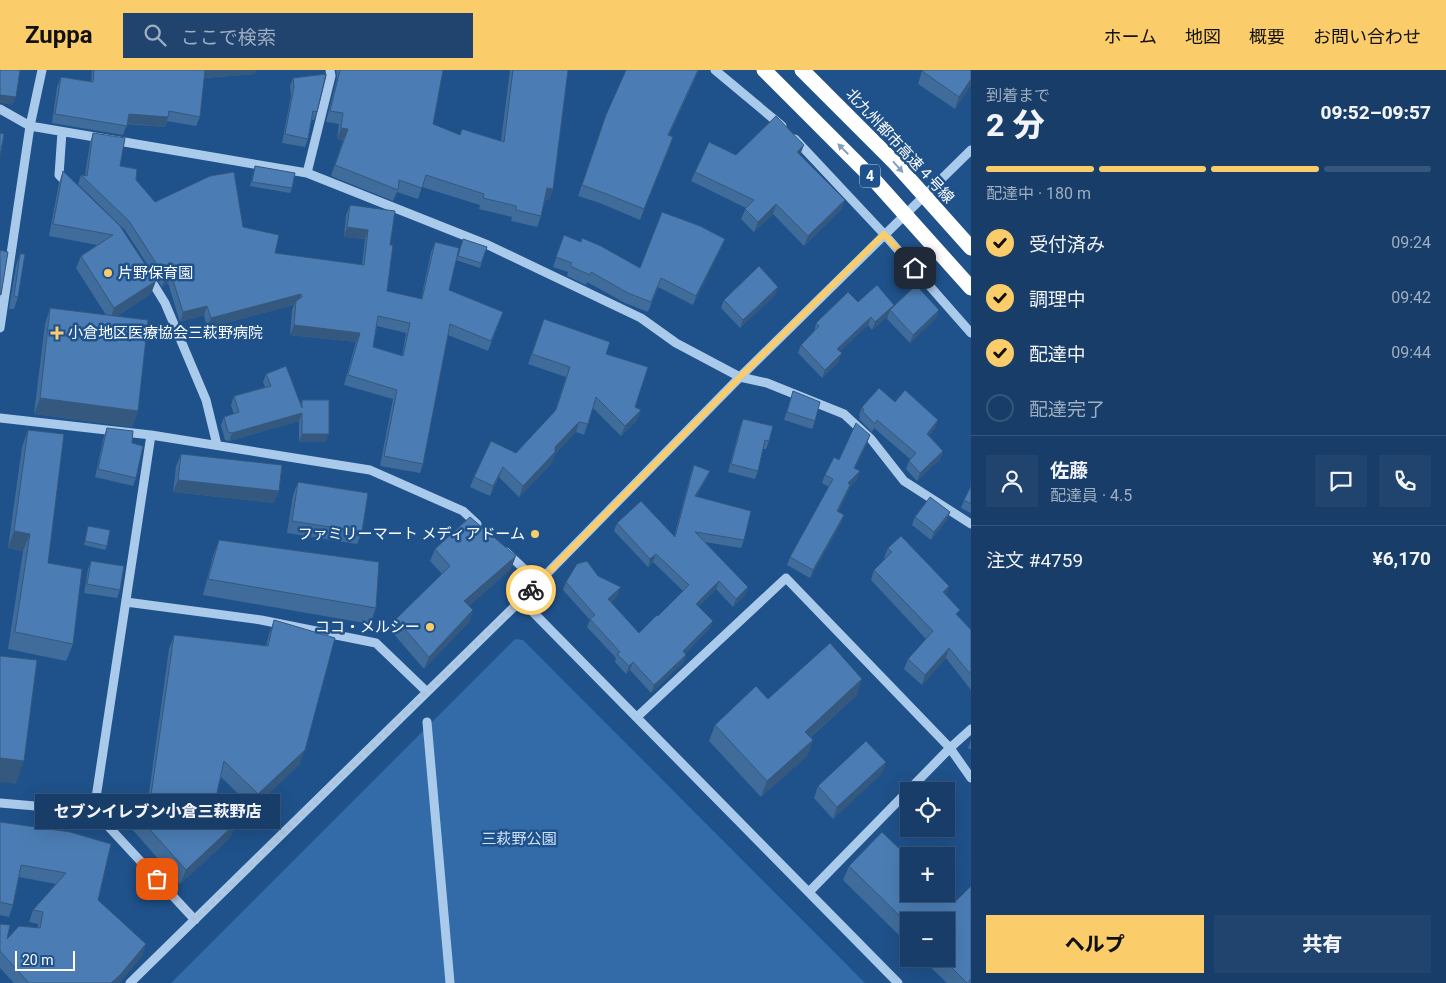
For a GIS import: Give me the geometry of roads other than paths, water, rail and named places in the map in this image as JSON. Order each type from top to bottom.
[{"type":"highway","name":"4","points":[[764,70],[876,182],[971,288]]},
{"type":"highway","name":"北九州都市高速４号線","points":[[802,70],[895,163],[971,248]]},
{"type":"street","points":[[0,328],[30,126],[42,70]]},
{"type":"street","points":[[307,173],[331,76],[330,70]]},
{"type":"street","points":[[715,70],[779,123],[884,234],[971,333]]},
{"type":"street","points":[[0,109],[30,126],[307,173],[488,245],[641,318],[676,342],[740,377],[766,383],[844,414],[871,439],[904,480],[971,524]]},
{"type":"street","points":[[62,132],[59,175],[73,188]]},
{"type":"street","points":[[130,983],[521,600],[740,377],[971,150]]},
{"type":"street","points":[[145,272],[166,303],[206,400],[217,445]]},
{"type":"street","points":[[0,418],[151,435],[370,470],[463,511],[484,530]]},
{"type":"street","points":[[94,811],[151,435]]},
{"type":"street","points":[[497,544],[538,582]]},
{"type":"street","points":[[637,717],[786,578],[950,748],[971,778]]},
{"type":"street","points":[[521,600],[898,983]]},
{"type":"street","points":[[126,602],[260,620],[376,643],[428,692]]},
{"type":"street","points":[[427,722],[450,983]]},
{"type":"street","points":[[809,892],[950,748],[971,729]]},
{"type":"street","points":[[0,803],[94,811],[195,920]]},
{"type":"place","name":"片野保育園","points":[[108,273]]},
{"type":"place","name":"小倉地区医療協会三萩野病院","points":[[57,333]]},
{"type":"place","name":"ファミリーマート メディアドーム","points":[[535,534]]},
{"type":"place","name":"ココ・メルシー","points":[[430,627]]},
{"type":"place","name":"セブンイレブン小倉三萩野店","points":[[157,879]]},
{"type":"park label","name":"三萩野公園","points":[[519,839]]}]
